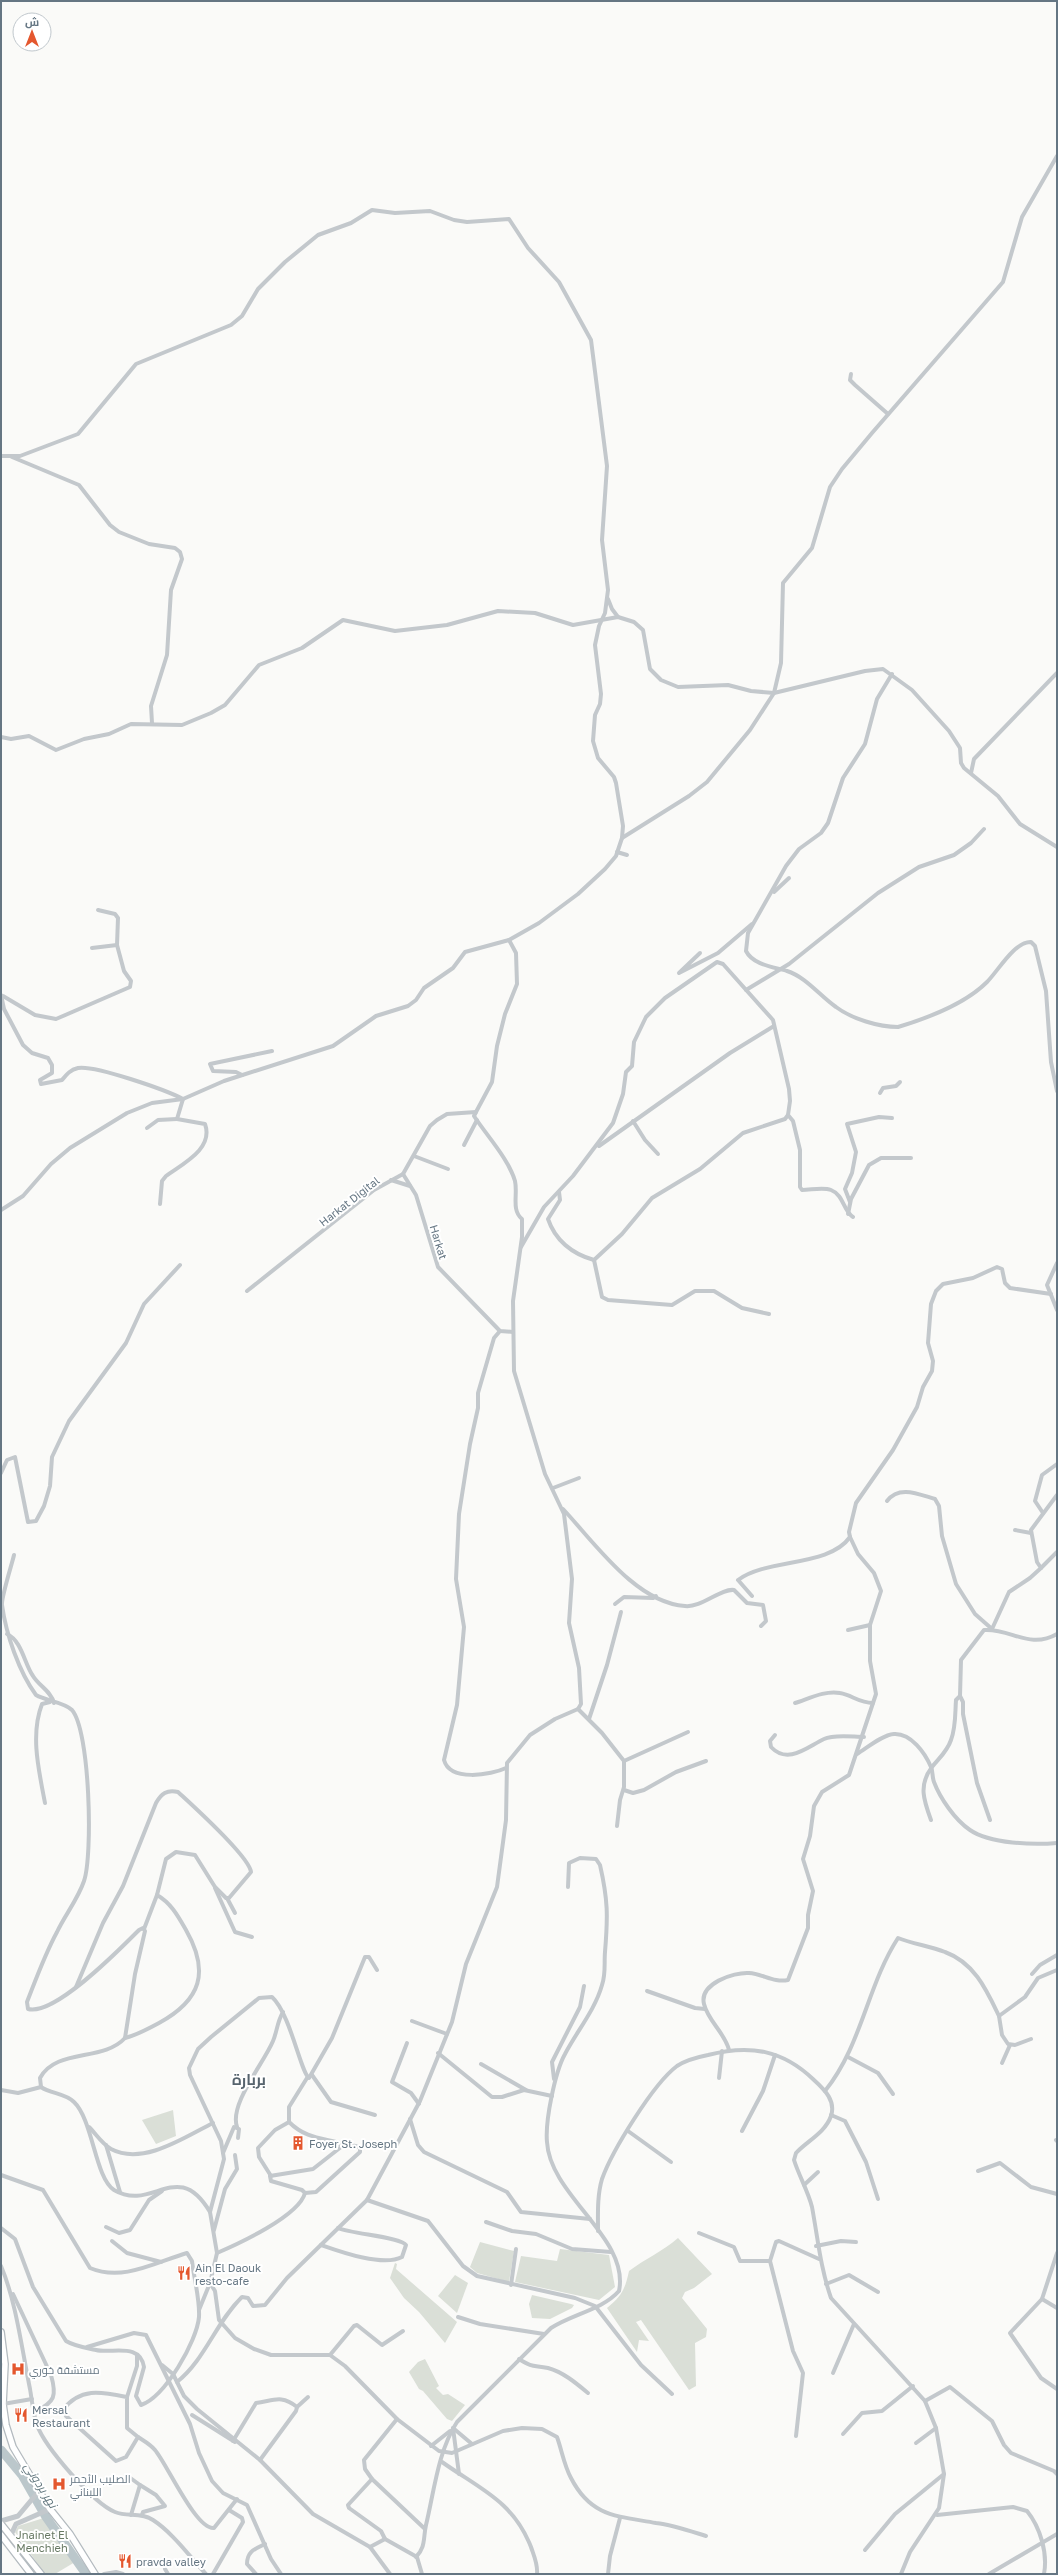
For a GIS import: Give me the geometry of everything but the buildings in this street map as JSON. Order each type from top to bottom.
[{"type":"main road","points":[[1,2332],[5,2364],[3,2404],[6,2425],[13,2447],[48,2509],[70,2534],[95,2574]]},
{"type":"main road","points":[[1,2524],[41,2574]]},
{"type":"main road","points":[[1,2536],[31,2574]]},
{"type":"street","points":[[622,838],[689,796],[707,782],[750,730],[774,693],[781,663],[783,584],[812,548],[834,481],[888,414],[1003,282],[1022,217],[1057,156]]},
{"type":"street","points":[[1,456],[12,457],[27,454],[78,434],[132,368],[142,360],[231,325],[242,316],[263,283],[321,234],[345,225],[375,209],[395,213],[430,211],[454,220],[467,222],[509,219],[530,250],[559,282],[591,340],[607,466],[602,540],[607,597],[605,613],[601,621],[594,651],[601,682],[601,700],[595,715],[593,741],[598,758],[616,780],[618,802],[623,817],[622,838],[617,852],[610,864],[578,894],[540,923],[509,940],[465,952],[453,968],[424,988],[416,1000],[408,1006],[376,1016],[334,1046],[242,1076],[183,1099],[144,1105],[89,1134],[51,1164],[23,1196],[1,1210]]},
{"type":"street","points":[[851,374],[850,380],[854,385],[888,414]]},
{"type":"street","points":[[12,457],[79,485],[110,525],[119,532],[149,544],[175,548],[180,552],[182,559],[171,590],[167,655],[150,706],[152,723]]},
{"type":"street","points":[[607,597],[612,609],[618,617]]},
{"type":"street","points":[[1,737],[11,739],[29,736],[56,750],[84,739],[109,734],[127,725],[152,723],[172,726],[182,725],[211,713],[225,705],[259,665],[302,648],[343,620],[395,630],[447,625],[498,611],[535,613],[569,625],[601,621],[618,617],[634,622],[643,630],[649,667],[656,677],[667,684],[683,687],[728,685],[751,691],[774,693],[864,671],[880,669],[892,674],[927,705],[949,731],[960,748],[962,766],[998,796],[1020,824],[1057,847]]},
{"type":"street","points":[[971,773],[974,759],[1057,673]]},
{"type":"street","points":[[892,674],[878,698],[865,744],[843,778],[828,823],[821,833],[794,854],[770,897],[753,923],[746,940],[747,954],[755,960],[780,970],[786,970],[802,980],[836,1007],[849,1014],[888,1027],[898,1027],[970,996],[986,982],[1018,946],[1031,942],[1036,950],[1046,991],[1051,1062],[1057,1091]]},
{"type":"street","points":[[746,990],[780,970],[878,893],[919,867],[954,854],[980,835],[984,828]]},
{"type":"street","points":[[617,852],[627,855]]},
{"type":"street","points":[[770,897],[790,878]]},
{"type":"street","points":[[2,996],[35,1016],[56,1019],[68,1016],[78,1008],[130,987],[131,981],[124,971],[117,945],[118,918],[115,914],[98,910]]},
{"type":"street","points":[[700,953],[679,973],[718,953],[753,923]]},
{"type":"street","points":[[509,940],[516,953],[517,984],[505,1014],[497,1046],[492,1082],[474,1116],[514,1180],[517,1216],[522,1219],[520,1249],[513,1301],[515,1379],[545,1474],[563,1509],[626,1578],[638,1587],[678,1605],[690,1606],[728,1590],[734,1590],[747,1603],[763,1606],[766,1621],[761,1626]]},
{"type":"street","points":[[92,948],[117,945]]},
{"type":"street","points":[[520,1249],[544,1207],[559,1192],[595,1148],[613,1123],[622,1098],[626,1072],[632,1066],[634,1042],[650,1012],[677,990],[717,962],[723,964],[765,1009],[774,1026],[789,1089],[790,1101],[788,1115],[785,1119],[743,1133],[700,1169],[652,1198],[633,1222],[594,1260]]},
{"type":"street","points":[[2,996],[4,1009],[23,1045],[32,1053],[48,1058],[52,1065],[52,1073],[40,1080],[41,1084],[62,1080],[70,1070],[83,1068],[133,1080],[183,1099]]},
{"type":"street","points":[[595,1148],[730,1053],[774,1026]]},
{"type":"street","points":[[242,1076],[236,1072],[212,1071],[210,1064],[272,1051]]},
{"type":"street","points":[[880,1093],[883,1088],[896,1086],[900,1082]]},
{"type":"street","points":[[177,1119],[183,1099]]},
{"type":"street","points":[[403,1174],[430,1126],[437,1120],[447,1114],[476,1112]]},
{"type":"street","points":[[788,1115],[795,1126],[800,1150],[800,1187],[802,1190],[830,1190],[838,1194],[848,1214],[853,1217]]},
{"type":"street","points":[[850,1202],[846,1189],[852,1173],[856,1152],[847,1124],[875,1118],[892,1118]]},
{"type":"street","points":[[147,1128],[158,1120],[177,1119],[205,1124],[206,1135],[196,1154],[166,1176],[162,1181],[160,1204]]},
{"type":"street","points":[[464,1145],[477,1120]]},
{"type":"street","points":[[633,1121],[645,1140],[658,1154]]},
{"type":"street","points":[[414,1156],[448,1169]]},
{"type":"street","points":[[848,1214],[850,1202],[869,1165],[875,1160],[888,1157],[911,1158]]},
{"type":"street","name":"Harkat Digital","points":[[247,1290],[307,1245],[374,1190],[403,1174]]},
{"type":"street","name":"Harkat","points":[[403,1174],[416,1195],[438,1267],[500,1331]]},
{"type":"street","points":[[391,1180],[410,1186]]},
{"type":"street","points":[[559,1192],[559,1203],[548,1219],[551,1228],[568,1249],[594,1260]]},
{"type":"street","points":[[594,1260],[602,1297],[608,1300],[672,1305],[695,1291],[714,1291],[742,1308],[769,1314]]},
{"type":"street","points":[[1057,1263],[1048,1283],[1050,1294],[1057,1310]]},
{"type":"street","points":[[1,1473],[7,1460],[15,1457],[28,1522],[36,1521],[44,1506],[50,1486],[52,1457],[69,1421],[126,1343],[144,1304],[180,1265]]},
{"type":"street","points":[[729,2050],[727,2041],[705,2009],[703,2001],[707,1990],[714,1984],[729,1978],[749,1973],[779,1981],[788,1980],[808,1928],[813,1891],[805,1872],[803,1856],[810,1836],[814,1806],[826,1789],[850,1775],[857,1747],[864,1737],[872,1703],[876,1694],[870,1661],[870,1625],[879,1602],[880,1585],[858,1554],[849,1532],[856,1503],[893,1450],[917,1407],[923,1387],[932,1372],[933,1361],[928,1342],[933,1296],[939,1287],[949,1282],[973,1278],[1000,1267],[1004,1272],[1005,1283],[1010,1288],[1050,1294]]},
{"type":"street","points":[[506,1768],[489,1774],[463,1774],[449,1767],[444,1760],[457,1705],[464,1627],[456,1579],[460,1514],[470,1444],[478,1408],[478,1393],[494,1338],[500,1331],[513,1332]]},
{"type":"street","points":[[1043,1513],[1035,1501],[1042,1475],[1057,1464]]},
{"type":"street","points":[[553,1488],[579,1478]]},
{"type":"street","points":[[887,1501],[892,1494],[899,1491],[935,1499],[939,1506],[942,1536],[956,1584],[975,1614],[992,1629]]},
{"type":"street","points":[[1041,1568],[1037,1562],[1037,1552],[1031,1534],[1032,1527],[1057,1496]]},
{"type":"street","points":[[177,2382],[193,2366],[221,2322],[242,2297],[248,2298],[253,2306],[264,2305],[279,2286],[367,2200],[419,2104],[438,2053],[447,2034],[466,1964],[479,1937],[500,1874],[506,1820],[506,1768],[518,1747],[530,1735],[555,1719],[578,1709],[581,1699],[579,1668],[569,1623],[571,1567],[563,1509]]},
{"type":"street","points":[[1015,1530],[1031,1534]]},
{"type":"street","points":[[752,1596],[738,1580],[742,1577],[763,1567],[798,1562],[833,1550],[850,1537]]},
{"type":"street","points":[[992,1629],[1009,1592],[1030,1578],[1057,1552]]},
{"type":"street","points":[[14,1555],[2,1600],[7,1634],[17,1655],[21,1674],[28,1680],[36,1695],[68,1708],[73,1713],[85,1757],[89,1831],[88,1867],[81,1890],[49,1947],[26,2005],[28,2009],[40,2009],[51,2005],[76,1990],[139,1930],[144,1929]]},
{"type":"street","points":[[615,1604],[624,1597],[653,1598],[656,1596]]},
{"type":"street","points":[[589,1719],[607,1665],[614,1632],[621,1612]]},
{"type":"street","points":[[848,1630],[870,1625]]},
{"type":"street","points":[[990,1820],[976,1783],[972,1753],[963,1714],[963,1702],[960,1696],[963,1655],[984,1630],[992,1629],[1040,1641],[1057,1634]]},
{"type":"street","points":[[7,1634],[14,1637],[32,1676],[47,1691],[52,1702]]},
{"type":"street","points":[[795,1703],[805,1698],[835,1692],[862,1703],[872,1703]]},
{"type":"street","points":[[931,1820],[922,1794],[931,1767],[942,1758],[951,1740],[956,1700],[960,1696]]},
{"type":"street","points":[[45,1803],[36,1755],[37,1716],[42,1704],[52,1702]]},
{"type":"street","points":[[578,1709],[589,1719],[624,1761],[624,1790],[620,1800],[617,1826]]},
{"type":"street","points":[[624,1761],[688,1732]]},
{"type":"street","points":[[775,1735],[770,1741],[770,1746],[783,1754],[805,1751],[823,1739],[864,1737]]},
{"type":"street","points":[[856,1754],[890,1735],[901,1735],[914,1743],[931,1767],[934,1781],[946,1804],[970,1830],[979,1835],[1020,1843],[1057,1843]]},
{"type":"street","points":[[624,1790],[632,1793],[644,1790],[676,1772],[706,1761]]},
{"type":"street","points":[[76,1990],[103,1923],[123,1886],[149,1817],[164,1793],[172,1791],[178,1792],[202,1814],[249,1866],[250,1874],[228,1898]]},
{"type":"street","points":[[125,2038],[144,1929],[157,1895],[166,1859],[176,1852],[195,1855],[215,1887],[235,1932],[252,1937]]},
{"type":"street","points":[[431,2446],[453,2428],[462,2416],[544,2334],[566,2318],[607,2301],[619,2291],[620,2275],[611,2252],[590,2219],[562,2182],[549,2154],[547,2135],[554,2082],[565,2053],[600,1993],[605,1974],[608,1928],[607,1900],[600,1865],[596,1859],[580,1858],[569,1863],[568,1887]]},
{"type":"street","points":[[215,1887],[228,1898],[235,1913]]},
{"type":"street","points":[[41,2088],[40,2078],[52,2064],[98,2051],[119,2043],[125,2038],[140,2033],[180,2010],[195,1992],[199,1980],[200,1963],[192,1940],[173,1908],[167,1901],[157,1895]]},
{"type":"street","points":[[825,2091],[838,2074],[848,2057],[882,1965],[898,1938],[945,1952],[961,1961],[989,1992],[1000,2016],[1004,2039],[1010,2045]]},
{"type":"street","points":[[1032,1974],[1040,1965],[1057,1955]]},
{"type":"street","points":[[290,2122],[275,2130],[258,2148],[259,2157],[271,2176],[269,2179],[272,2181],[302,2190],[305,2193],[316,2192],[360,2152],[360,2147],[314,2138],[302,2133],[290,2122],[289,2107],[307,2078],[312,2075],[332,2038],[365,1957],[369,1957],[377,1970]]},
{"type":"street","points":[[1000,2016],[1025,1997],[1038,1978],[1057,1970]]},
{"type":"street","points":[[554,2082],[552,2062],[580,2007],[584,1986]]},
{"type":"street","points":[[647,1991],[695,2008],[705,2009]]},
{"type":"street","points":[[210,2212],[223,2170],[223,2153],[213,2123],[190,2075],[189,2068],[195,2054],[211,2037],[259,1998],[272,1997],[283,2012],[290,2027],[307,2078]]},
{"type":"street","points":[[238,2138],[239,2129],[234,2119],[239,2105],[256,2070],[274,2040],[274,2033],[283,2012]]},
{"type":"street","points":[[412,2020],[447,2034]]},
{"type":"street","points":[[1010,2045],[1031,2039]]},
{"type":"street","points":[[407,2043],[392,2082],[411,2093],[419,2104]]},
{"type":"street","points":[[1002,2063],[1010,2045]]},
{"type":"street","points":[[598,2231],[599,2194],[609,2161],[654,2091],[677,2066],[690,2060],[722,2051],[752,2050],[775,2055],[800,2066],[825,2091],[832,2103],[831,2115],[824,2128],[796,2153],[794,2160],[811,2206],[816,2246],[826,2284],[831,2298],[913,2386],[925,2401],[936,2428],[944,2474],[942,2496],[937,2515],[910,2552],[901,2574]]},
{"type":"street","points":[[719,2078],[722,2051]]},
{"type":"street","points":[[438,2053],[492,2097],[502,2097],[519,2090],[552,2096]]},
{"type":"street","points":[[742,2131],[763,2091],[775,2055]]},
{"type":"street","points":[[848,2057],[878,2073],[893,2094]]},
{"type":"street","points":[[481,2064],[527,2091]]},
{"type":"street","points":[[312,2075],[331,2102],[375,2116]]},
{"type":"street","points":[[1,2090],[18,2093],[41,2088],[74,2102],[87,2125],[103,2175],[109,2186],[129,2196],[180,2186],[189,2188],[203,2200],[210,2212],[217,2253],[210,2283],[198,2313],[196,2329],[189,2346],[168,2384],[143,2404],[139,2404],[136,2396],[144,2367],[137,2355],[128,2350],[96,2350],[71,2344],[66,2341],[33,2287],[15,2239],[1,2228]]},
{"type":"street","points":[[831,2115],[845,2121],[866,2162],[878,2199]]},
{"type":"street","points":[[410,2119],[418,2145],[424,2152],[507,2192],[521,2212],[590,2219]]},
{"type":"street","points":[[105,2145],[124,2153],[150,2152],[213,2123]]},
{"type":"street","points":[[87,2125],[105,2145],[120,2192]]},
{"type":"street","points":[[223,2153],[232,2129],[237,2127]]},
{"type":"street","points":[[628,2130],[672,2162]]},
{"type":"street","points":[[271,2176],[313,2169],[338,2149],[341,2143]]},
{"type":"street","points":[[214,2232],[225,2189],[237,2169],[235,2155]]},
{"type":"street","points":[[978,2171],[1000,2163],[1031,2187],[1057,2194]]},
{"type":"street","points":[[804,2185],[818,2172]]},
{"type":"street","points":[[1,2175],[42,2190],[90,2268],[118,2273],[161,2262],[187,2253],[190,2256],[198,2313]]},
{"type":"street","points":[[106,2227],[119,2233],[130,2230],[149,2200],[165,2189]]},
{"type":"street","points":[[217,2253],[265,2229],[299,2204],[305,2193]]},
{"type":"street","points":[[367,2200],[428,2221],[467,2269],[477,2276],[511,2285],[575,2298],[595,2306],[641,2365],[672,2394]]},
{"type":"street","points":[[486,2222],[512,2231],[536,2234],[572,2249],[611,2252]]},
{"type":"street","points":[[321,2245],[348,2255],[380,2259],[398,2259],[402,2257],[405,2251],[406,2245],[400,2239],[369,2236],[338,2228]]},
{"type":"street","points":[[699,2233],[734,2247],[740,2261],[770,2261]]},
{"type":"street","points":[[112,2241],[128,2253],[161,2262]]},
{"type":"street","points":[[796,2436],[803,2373],[793,2351],[770,2261],[776,2242],[779,2241],[819,2259]]},
{"type":"street","points":[[816,2246],[841,2241],[856,2242]]},
{"type":"street","points":[[511,2285],[516,2249]]},
{"type":"street","points":[[1057,2253],[1042,2299],[1010,2333],[1041,2378],[1057,2389]]},
{"type":"street","points":[[1,2266],[51,2375],[55,2388],[53,2398],[48,2405],[34,2412]]},
{"type":"street","points":[[826,2284],[849,2275],[878,2292]]},
{"type":"street","points":[[210,2283],[215,2291],[221,2322],[235,2338],[254,2349],[271,2355],[330,2355],[345,2366],[397,2419],[431,2446],[444,2453],[454,2452],[503,2431],[522,2428],[542,2429],[557,2437],[571,2478],[581,2494],[597,2509],[620,2518],[656,2523],[706,2536]]},
{"type":"street","points":[[12,2290],[14,2314],[37,2425],[48,2443],[93,2498],[114,2511],[142,2516],[152,2520],[167,2532],[206,2574]]},
{"type":"street","points":[[1042,2299],[1057,2308]]},
{"type":"street","points":[[458,2318],[480,2324],[544,2334]]},
{"type":"street","points":[[833,2373],[854,2324]]},
{"type":"street","points":[[330,2355],[354,2326],[357,2325],[382,2345],[403,2331]]},
{"type":"street","points":[[87,2347],[140,2333],[149,2340],[161,2364],[176,2401],[186,2417],[202,2461],[216,2488],[247,2505],[281,2574]]},
{"type":"street","points":[[137,2355],[137,2366],[127,2396],[127,2428],[156,2450],[186,2500],[206,2525],[214,2528],[237,2499]]},
{"type":"street","points":[[519,2359],[530,2367],[548,2368],[558,2372],[588,2393]]},
{"type":"street","points":[[161,2364],[173,2374],[184,2396],[234,2440]]},
{"type":"street","points":[[843,2434],[862,2413],[882,2411],[913,2386]]},
{"type":"street","points":[[925,2401],[950,2387],[992,2421],[1004,2445],[1011,2453],[1054,2470],[1057,2474]]},
{"type":"street","points":[[127,2396],[97,2391],[89,2392],[70,2401],[63,2410],[66,2416],[116,2460],[126,2458],[138,2437]]},
{"type":"street","points":[[176,2401],[184,2396]]},
{"type":"street","points":[[260,2460],[289,2422],[297,2406],[308,2397]]},
{"type":"street","points":[[234,2440],[256,2403],[275,2398],[290,2402],[297,2406]]},
{"type":"street","points":[[3,2404],[32,2399]]},
{"type":"street","points":[[192,2415],[195,2407]]},
{"type":"street","points":[[186,2417],[192,2415],[210,2424],[239,2443],[260,2460],[313,2514],[370,2547],[390,2574]]},
{"type":"street","points":[[397,2419],[364,2460],[364,2469],[425,2529]]},
{"type":"street","points":[[453,2428],[472,2444]]},
{"type":"street","points":[[453,2428],[454,2452],[458,2474]]},
{"type":"street","points":[[416,2557],[423,2549],[425,2529],[444,2453],[453,2428]]},
{"type":"street","points":[[916,2443],[936,2428]]},
{"type":"street","points":[[442,2462],[488,2493],[516,2517],[532,2551],[537,2574]]},
{"type":"street","points":[[864,2550],[895,2514],[944,2474]]},
{"type":"street","points":[[129,2477],[156,2495],[165,2506],[143,2512],[142,2516]]},
{"type":"street","points":[[372,2478],[349,2502],[349,2508],[381,2531],[385,2540],[416,2557],[422,2574]]},
{"type":"street","points":[[131,2515],[140,2485]]},
{"type":"street","points":[[1,2521],[14,2518],[38,2493]]},
{"type":"street","points":[[26,2506],[27,2512],[34,2515]]},
{"type":"street","points":[[937,2515],[1013,2507],[1022,2508],[1030,2515],[1042,2542],[1044,2552],[1044,2574]]},
{"type":"street","points":[[11,2535],[14,2526],[48,2509]]},
{"type":"street","points":[[213,2574],[243,2522],[242,2518],[229,2510]]},
{"type":"street","points":[[608,2574],[610,2556],[620,2518]]},
{"type":"street","points":[[989,2574],[1057,2534]]},
{"type":"street","points":[[370,2547],[385,2540]]},
{"type":"street","points":[[256,2574],[247,2564],[247,2558],[249,2552],[265,2544]]},
{"type":"street","points":[[165,2569],[168,2574]]},
{"type":"street","points":[[104,2574],[116,2572],[123,2574]]},
{"type":"green space","points":[[173,2110],[176,2136],[156,2144],[142,2120]]},
{"type":"green space","points":[[678,2238],[712,2274],[694,2288],[685,2292],[682,2298],[707,2329],[706,2337],[695,2343],[696,2386],[689,2390],[641,2320],[636,2322],[649,2341],[639,2340],[637,2352],[607,2308],[622,2292],[629,2271]]},
{"type":"green space","points":[[480,2242],[514,2251],[509,2282],[477,2273],[470,2267]]},
{"type":"green space","points":[[560,2249],[609,2255],[615,2287],[599,2300],[515,2282],[521,2256],[557,2261]]},
{"type":"green space","points":[[395,2263],[397,2264],[396,2269],[457,2322],[445,2343],[419,2312],[404,2298],[390,2278]]},
{"type":"green space","points":[[455,2275],[468,2283],[457,2313],[438,2296]]},
{"type":"green space","points":[[532,2295],[574,2305],[572,2308],[550,2319],[532,2318],[529,2304]]},
{"type":"green space","points":[[425,2359],[439,2386],[436,2388],[443,2395],[448,2394],[465,2405],[452,2421],[447,2419],[423,2391],[419,2389],[409,2372],[418,2362]]},
{"type":"green space","name":"Jnainet El Menchieh","points":[[47,2517],[75,2562],[55,2574],[45,2574],[15,2532],[18,2526]]},
{"type":"waterway","name":"نهر بردوني","points":[[1,2450],[22,2475],[46,2517],[86,2574]]},
{"type":"place","name":"Foyer St. Joseph","points":[[298,2143]]},
{"type":"place","name":"Ain El Daouk resto-cafe","points":[[184,2273]]},
{"type":"place","name":"مستشفة خوري","points":[[18,2369]]},
{"type":"place","name":"Mersal Restaurant","points":[[21,2415]]},
{"type":"place","name":"الصليب الأحمر اللبناني","points":[[59,2484]]},
{"type":"place","name":"pravda valley","points":[[125,2561]]},
{"type":"district","name":"بربارة","points":[[249,2079]]}]
